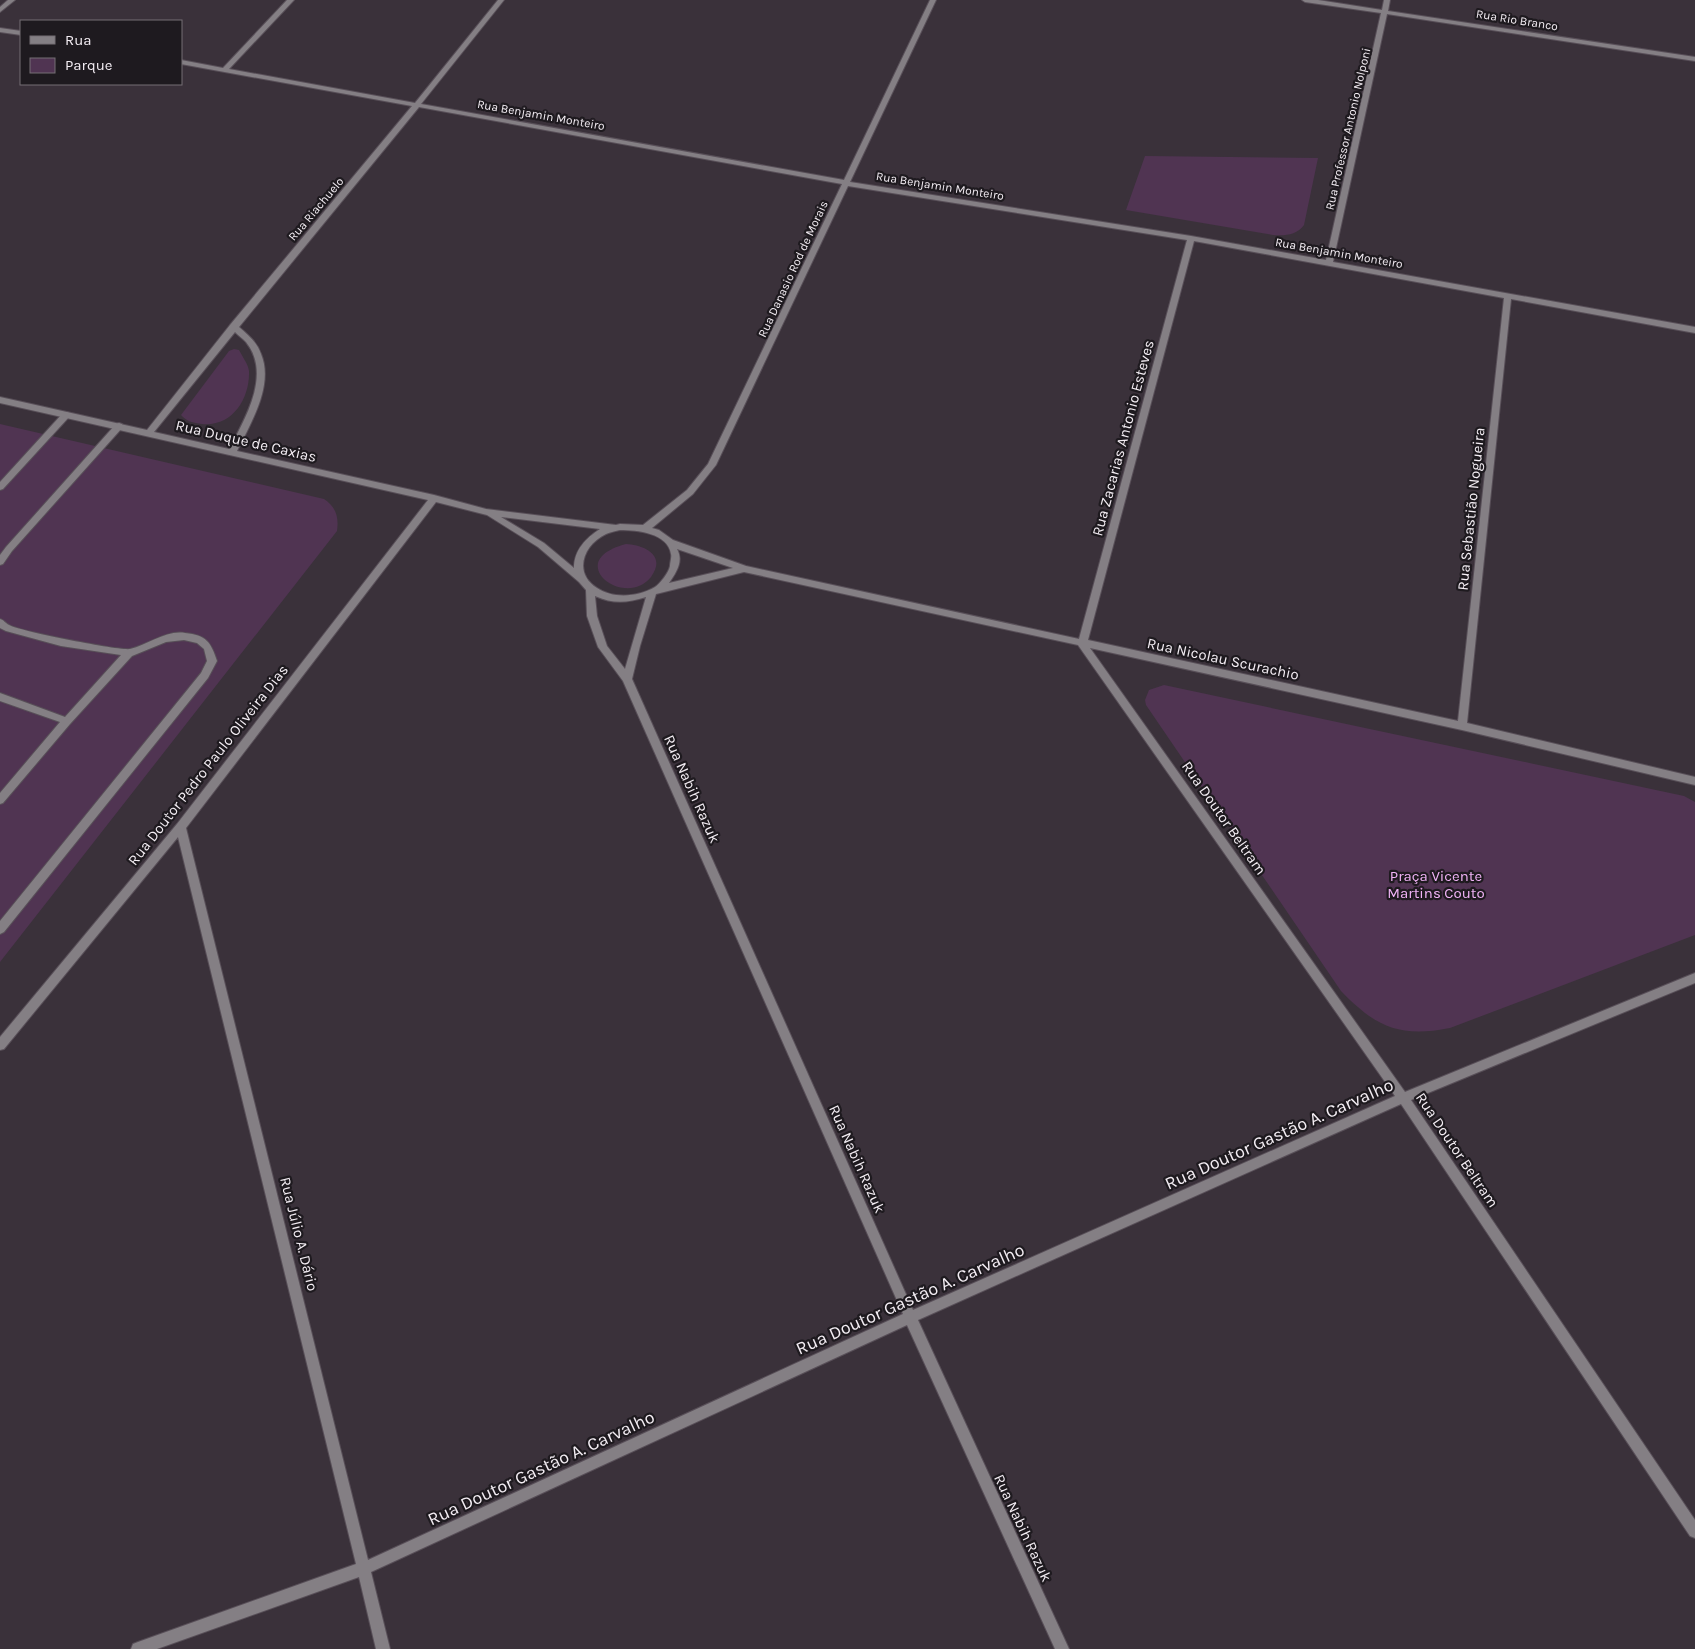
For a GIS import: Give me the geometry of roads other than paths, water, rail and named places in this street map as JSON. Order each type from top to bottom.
[{"type":"street","points":[[0,10],[12,0]]},
{"type":"street","points":[[224,70],[291,0]]},
{"type":"street","name":"Rua Riachuelo","points":[[149,433],[233,328],[419,104],[501,0]]},
{"type":"street","name":"Rua Danasio Rod de Morais","points":[[646,528],[690,492],[712,465],[933,0]]},
{"type":"street","name":"Rua Rio Branco","points":[[1305,0],[1695,59]]},
{"type":"street","name":"Rua Professor Antonio Nolponi","points":[[1329,263],[1388,0]]},
{"type":"street","points":[[0,30],[20,34]]},
{"type":"street","name":"Rua Benjamin Monteiro","points":[[182,62],[846,183],[1191,238],[1695,330]]},
{"type":"street","name":"Rua Zacarias Antonio Esteves","points":[[1082,644],[1191,238]]},
{"type":"street","name":"Rua Sebastião Nogueira","points":[[1462,726],[1508,295]]},
{"type":"street","points":[[232,452],[254,408],[259,389],[260,371],[260,361],[252,342],[233,328]]},
{"type":"street","name":"Rua Duque de Caxias","points":[[0,400],[434,498],[486,512],[615,528]]},
{"type":"street","points":[[0,487],[66,415]]},
{"type":"street","points":[[0,562],[8,549],[119,426]]},
{"type":"street","name":"Rua Doutor Pedro Paulo Oliveira Dias","points":[[0,1045],[181,827],[434,498]]},
{"type":"street","name":"Rua Duque de Caxias","points":[[486,512],[520,531],[582,581]]},
{"type":"street","points":[[627,679],[635,646],[656,591],[670,578],[676,565],[676,552],[671,543],[660,534],[646,528],[630,526],[615,528],[599,534],[589,541],[581,552],[578,569],[582,581],[603,596],[618,599],[636,598],[656,591],[745,569]]},
{"type":"street","name":"Rua Nicolau Scurachio","points":[[671,543],[745,569],[1462,726],[1695,781]]},
{"type":"street","name":"Rua Nabih Razuk","points":[[590,588],[592,616],[603,647],[627,679],[910,1317],[1062,1649]]},
{"type":"street","points":[[0,622],[6,628],[62,642],[129,653]]},
{"type":"street","points":[[0,800],[67,721],[129,653],[165,639],[184,636],[200,640],[208,647],[212,661],[205,675],[0,929]]},
{"type":"street","name":"Rua Doutor Beltram","points":[[1082,644],[1403,1098],[1695,1531]]},
{"type":"street","points":[[0,697],[67,721]]},
{"type":"street","name":"Rua Júlio A. Dário","points":[[181,827],[383,1649]]},
{"type":"street","name":"Rua Doutor Gastão A. Carvalho","points":[[138,1649],[364,1568],[910,1317],[1403,1098],[1695,978]]},
{"type":"park label","name":"Praça Vicente Martins Couto","points":[[1436,884]]}]
